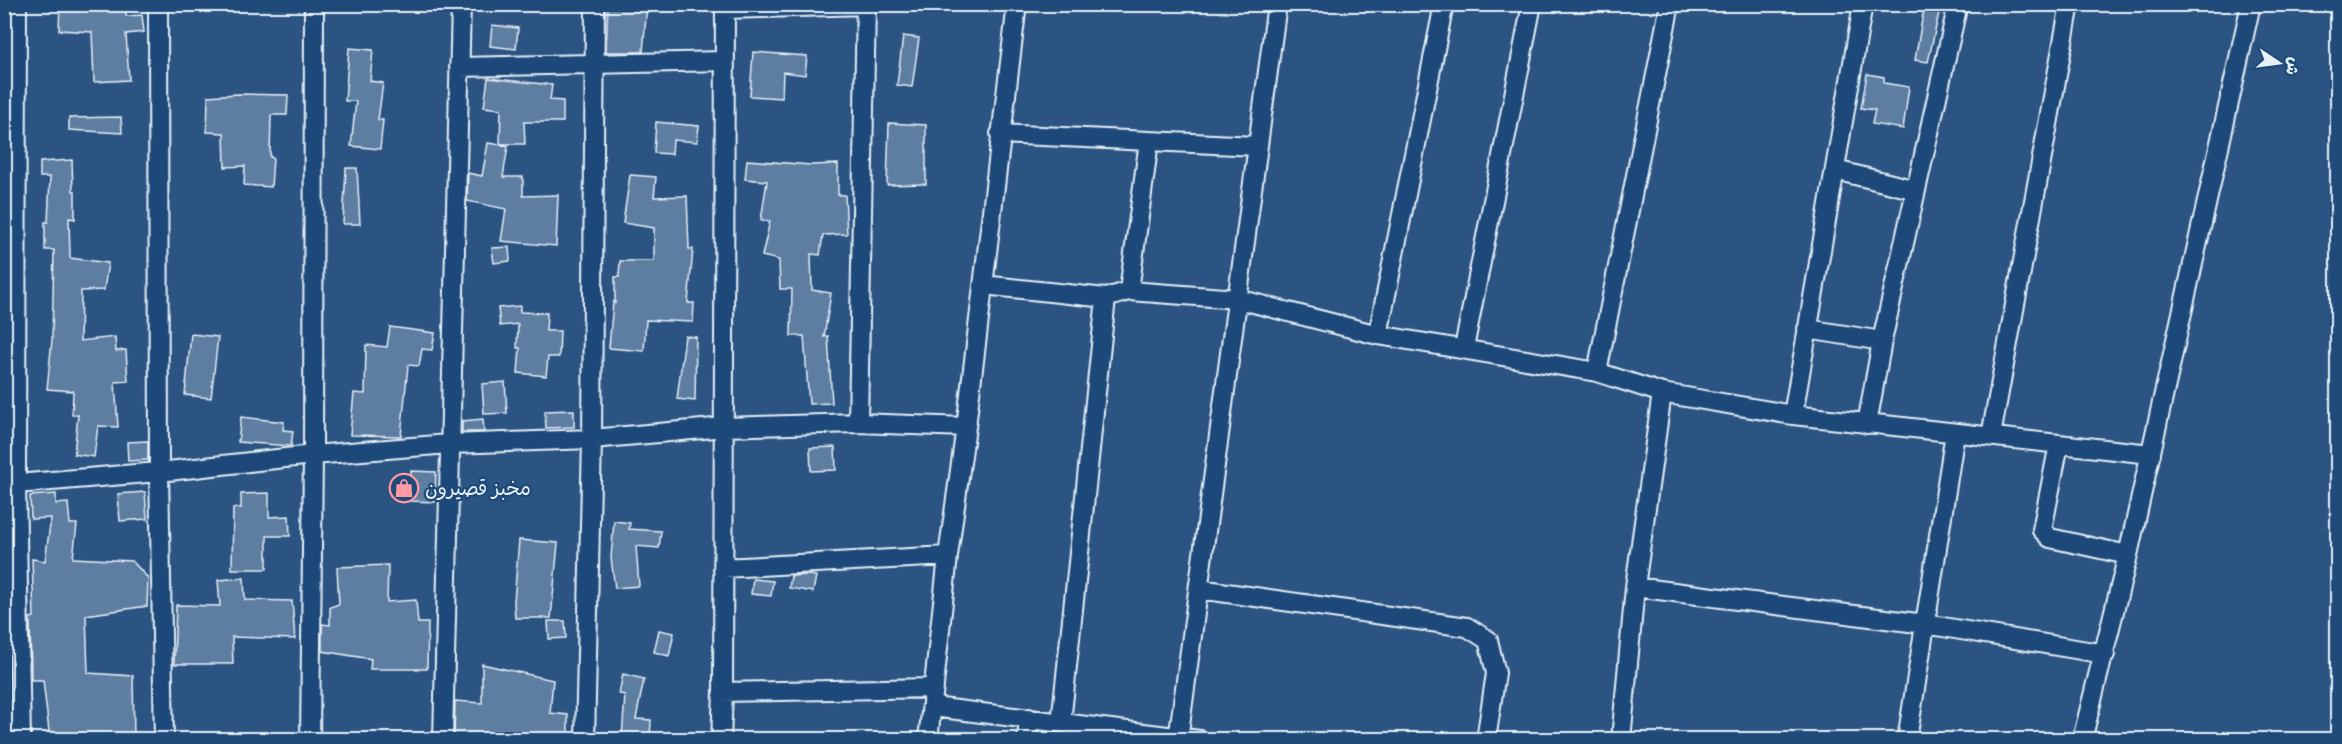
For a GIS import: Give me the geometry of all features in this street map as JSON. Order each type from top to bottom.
[{"type":"street","points":[[17,4],[10,484],[21,740]]},
{"type":"street","points":[[158,4],[159,472],[164,740]]},
{"type":"street","points":[[310,740],[314,4]]},
{"type":"street","points":[[443,740],[448,444],[461,4]]},
{"type":"street","points":[[585,740],[592,439],[595,4]]},
{"type":"street","points":[[928,740],[948,556],[966,427],[1017,4]]},
{"type":"street","points":[[1178,739],[1277,4]]},
{"type":"street","points":[[1378,335],[1444,4]]},
{"type":"street","points":[[1464,348],[1532,4]]},
{"type":"street","points":[[1597,372],[1670,4]]},
{"type":"street","points":[[1793,415],[1863,4]]},
{"type":"street","points":[[1867,423],[1882,341],[1958,4]]},
{"type":"street","points":[[1990,436],[2070,4]]},
{"type":"street","points":[[721,740],[725,7],[866,5],[858,423]]},
{"type":"street","points":[[2082,740],[2105,654],[2151,454],[2248,5]]},
{"type":"street","points":[[459,67],[724,61]]},
{"type":"street","points":[[1000,134],[1257,146]]},
{"type":"street","points":[[1129,291],[1149,141]]},
{"type":"street","points":[[1835,170],[1916,190]]},
{"type":"street","points":[[983,285],[1106,298],[1129,291],[1238,299],[1378,335],[1597,372],[1662,393],[1793,415],[2151,454]]},
{"type":"street","points":[[1061,723],[1106,298]]},
{"type":"street","points":[[1807,329],[1882,341]]},
{"type":"street","points":[[1621,740],[1635,587],[1662,393]]},
{"type":"street","points":[[10,484],[448,444],[592,439],[724,427],[858,423],[966,427]]},
{"type":"street","points":[[1907,740],[1955,433]]},
{"type":"street","points":[[2059,444],[2042,530],[2050,538],[2128,555]]},
{"type":"street","points":[[723,568],[948,556]]},
{"type":"street","points":[[1635,587],[1925,624],[2105,654]]},
{"type":"street","points":[[1199,589],[1467,627],[1488,640],[1496,673],[1486,740]]},
{"type":"street","points":[[723,692],[934,688]]},
{"type":"street","points":[[933,707],[1200,740]]},
{"type":"street","points":[[1026,740],[1029,718]]},
{"type":"building","points":[[60,4],[126,4],[126,16],[142,15],[144,32],[126,34],[129,80],[94,82],[92,32],[59,30]]},
{"type":"building","points":[[608,4],[647,4],[643,52],[606,52]]},
{"type":"building","points":[[1924,8],[1939,13],[1928,62],[1915,60]]},
{"type":"building","points":[[492,25],[518,28],[516,49],[490,46]]},
{"type":"building","points":[[903,36],[919,38],[912,87],[897,85]]},
{"type":"building","points":[[349,48],[373,50],[370,81],[383,83],[378,120],[383,120],[380,149],[351,146],[356,101],[345,101]]},
{"type":"building","points":[[753,52],[807,56],[805,75],[783,72],[782,98],[750,96]]},
{"type":"building","points":[[1867,74],[1884,77],[1884,83],[1909,87],[1903,129],[1872,124],[1875,110],[1861,108]]},
{"type":"building","points":[[488,78],[552,85],[550,100],[563,101],[563,122],[524,122],[525,144],[500,144],[501,109],[484,107]]},
{"type":"building","points":[[288,95],[287,115],[271,115],[270,157],[273,158],[271,187],[244,185],[245,166],[225,167],[224,133],[207,132],[208,96]]},
{"type":"building","points":[[121,117],[122,133],[69,130],[69,118]]},
{"type":"building","points":[[656,122],[699,126],[697,142],[673,140],[672,154],[654,153]]},
{"type":"building","points":[[889,123],[926,125],[926,184],[887,185]]},
{"type":"building","points":[[488,143],[508,146],[503,177],[523,177],[523,196],[558,195],[556,246],[501,241],[506,209],[467,201],[468,173],[482,176]]},
{"type":"building","points":[[72,160],[75,219],[69,218],[70,258],[108,263],[104,290],[81,291],[80,341],[115,337],[116,351],[126,350],[128,381],[115,382],[118,427],[98,426],[94,457],[74,454],[78,415],[72,415],[73,391],[47,389],[52,340],[54,250],[45,250],[45,222],[48,222],[50,177],[40,177],[40,162]]},
{"type":"building","points":[[747,160],[811,165],[838,164],[838,195],[845,195],[847,234],[823,235],[820,255],[811,254],[812,290],[831,293],[824,337],[828,336],[832,403],[809,404],[804,336],[791,336],[792,289],[780,289],[779,260],[762,256],[770,221],[761,220],[767,181],[745,179]]},
{"type":"building","points":[[346,168],[357,168],[360,224],[343,224]]},
{"type":"building","points":[[630,175],[656,177],[654,197],[687,196],[689,249],[693,249],[688,303],[694,303],[693,322],[646,320],[644,351],[609,348],[613,302],[615,303],[615,277],[619,277],[620,261],[654,261],[654,228],[623,223]]},
{"type":"building","points":[[509,247],[510,261],[494,263],[492,248]]},
{"type":"building","points":[[520,306],[520,312],[547,313],[546,331],[560,331],[559,357],[548,357],[546,376],[518,373],[520,348],[517,348],[518,324],[500,326],[498,308]]},
{"type":"building","points":[[390,327],[435,333],[432,350],[422,349],[419,366],[408,365],[401,436],[350,435],[354,393],[365,394],[366,345],[387,347]]},
{"type":"building","points":[[191,334],[218,337],[211,398],[185,395]]},
{"type":"building","points":[[685,336],[696,337],[695,401],[677,399]]},
{"type":"building","points":[[505,382],[507,413],[484,414],[482,384]]},
{"type":"building","points":[[574,410],[574,427],[546,428],[545,411]]},
{"type":"building","points":[[241,417],[284,422],[283,430],[293,431],[291,446],[238,442]]},
{"type":"building","points":[[483,419],[484,432],[462,432],[462,421]]},
{"type":"building","points":[[148,441],[148,460],[128,461],[127,442]]},
{"type":"building","points":[[835,447],[836,470],[811,471],[810,448]]},
{"type":"building","points":[[411,471],[436,472],[435,502],[410,501]]},
{"type":"building","points":[[145,492],[147,519],[120,521],[118,494]]},
{"type":"building","points":[[269,493],[269,517],[289,516],[290,536],[267,536],[267,569],[232,569],[233,508],[241,508],[241,494]]},
{"type":"building","points":[[56,494],[56,504],[68,503],[70,524],[77,524],[73,558],[132,561],[148,578],[147,606],[86,615],[88,673],[133,676],[134,740],[50,740],[43,680],[31,680],[30,618],[34,617],[32,559],[45,561],[51,518],[31,519],[30,496]]},
{"type":"building","points":[[614,521],[630,523],[629,529],[661,531],[659,548],[636,546],[639,586],[615,588],[611,558]]},
{"type":"building","points":[[519,540],[558,543],[551,618],[515,618],[514,602]]},
{"type":"building","points":[[388,565],[387,602],[416,600],[418,623],[428,623],[427,669],[370,669],[371,659],[322,651],[322,624],[330,625],[330,607],[339,604],[337,567]]},
{"type":"building","points":[[791,576],[816,576],[813,592],[789,588]]},
{"type":"building","points":[[244,578],[245,600],[292,601],[295,639],[232,637],[233,664],[174,664],[176,605],[220,606],[218,580]]},
{"type":"building","points":[[753,579],[773,581],[771,596],[751,594]]},
{"type":"building","points":[[4,619],[7,619],[9,681],[4,681]]},
{"type":"building","points":[[548,621],[565,621],[566,638],[549,639]]},
{"type":"building","points":[[659,630],[674,633],[669,656],[654,652]]},
{"type":"building","points":[[482,664],[553,680],[550,713],[568,715],[568,740],[454,740],[455,701],[482,703]]},
{"type":"building","points":[[623,674],[644,679],[636,719],[651,720],[650,738],[622,738],[625,695],[619,694]]},
{"type":"place","name":"مخبز قصيرون","points":[[404,488]]}]
